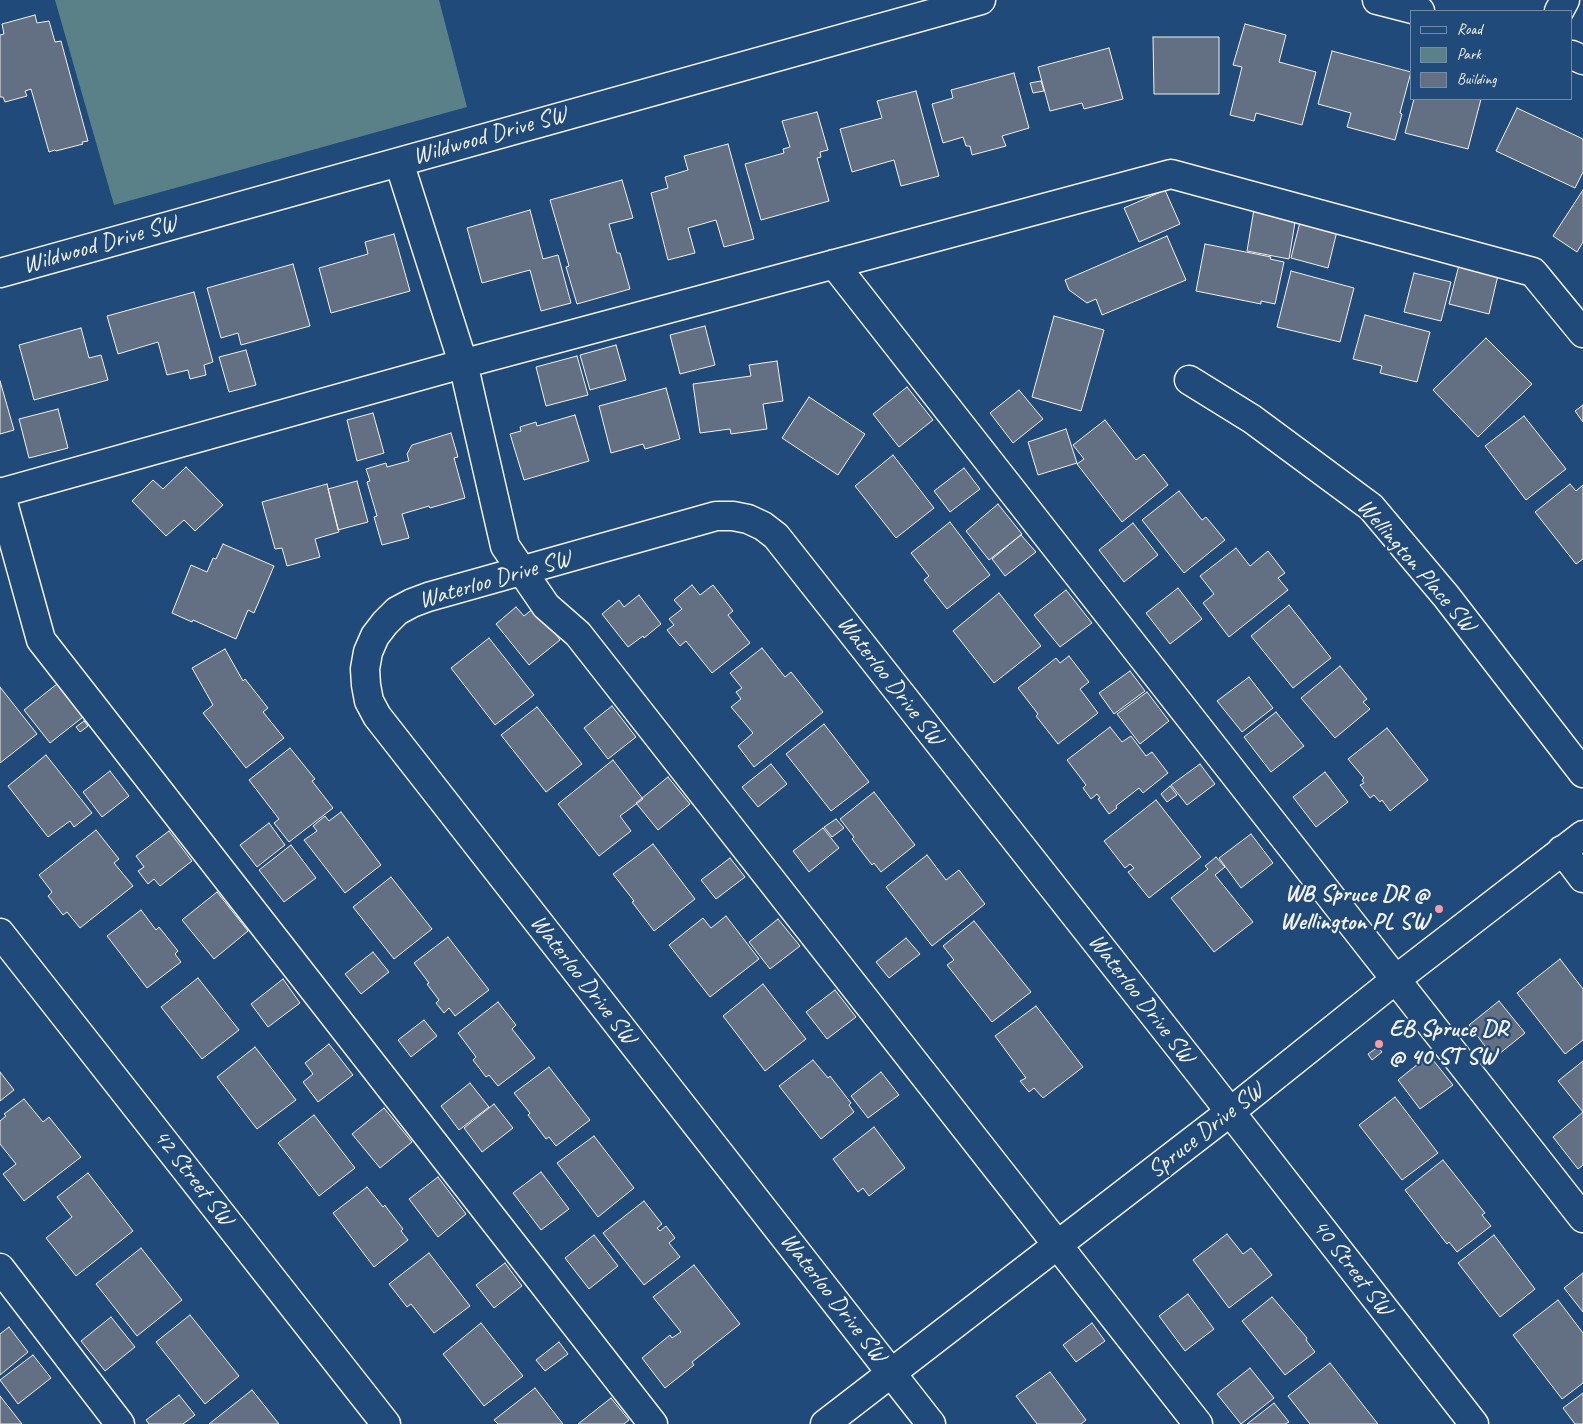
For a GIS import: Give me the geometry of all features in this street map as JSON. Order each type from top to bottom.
[{"type":"street","name":"Wildwood Drive SW","points":[[0,273],[981,0]]},
{"type":"street","points":[[1377,0],[1416,10]]},
{"type":"street","points":[[399,162],[463,364],[505,546],[546,606],[578,634],[1198,1424]]},
{"type":"street","points":[[653,1424],[40,640],[0,492],[463,364],[1171,174],[1534,272],[1583,333]]},
{"type":"street","points":[[834,264],[1395,980],[1580,1209]]},
{"type":"street","name":"Wellington Place SW","points":[[1189,380],[1252,419],[1370,507],[1446,596],[1583,773]]},
{"type":"street","name":"Waterloo Drive SW","points":[[931,1424],[377,716],[369,702],[365,669],[368,652],[375,636],[385,623],[397,611],[428,597],[716,516],[733,516],[748,519],[764,526],[776,536],[1230,1112]]},
{"type":"street","points":[[1572,842],[1583,878]]},
{"type":"street","name":"Spruce Drive SW","points":[[825,1424],[1230,1112],[1572,842]]},
{"type":"street","name":"42 Street SW","points":[[0,933],[386,1424]]},
{"type":"street","name":"40 Street SW","points":[[1230,1112],[1474,1424]]},
{"type":"street","points":[[0,1268],[120,1424]]},
{"type":"green space","points":[[55,0],[439,0],[467,107],[114,205]]},
{"type":"building","points":[[35,15],[37,23],[49,21],[55,42],[61,41],[88,141],[82,142],[83,144],[49,152],[31,89],[25,91],[27,96],[5,102],[3,97],[0,97],[0,35],[4,34],[2,24]]},
{"type":"building","points":[[1245,24],[1286,35],[1279,62],[1316,72],[1302,125],[1256,113],[1254,121],[1230,115],[1242,67],[1233,65]]},
{"type":"building","points":[[1153,37],[1219,37],[1219,94],[1154,94]]},
{"type":"building","points":[[1109,48],[1123,99],[1084,109],[1082,103],[1050,111],[1038,67]]},
{"type":"building","points":[[1332,51],[1410,72],[1395,140],[1347,127],[1351,113],[1318,104]]},
{"type":"building","points":[[1014,73],[1029,128],[1002,136],[1006,146],[972,155],[970,146],[966,146],[963,137],[943,143],[932,104],[953,98],[951,90]]},
{"type":"building","points":[[1041,81],[1044,91],[1033,93],[1030,83]]},
{"type":"building","points":[[916,91],[939,176],[901,186],[894,160],[852,172],[840,129],[882,118],[877,101]]},
{"type":"building","points":[[1414,100],[1481,100],[1468,149],[1405,133]]},
{"type":"building","points":[[1517,108],[1583,139],[1583,172],[1575,188],[1496,151]]},
{"type":"building","points":[[817,112],[828,150],[820,152],[821,157],[817,158],[829,201],[761,220],[745,164],[784,153],[783,149],[790,147],[782,121]]},
{"type":"building","points":[[728,144],[754,239],[724,247],[716,220],[688,228],[695,253],[668,260],[651,193],[668,188],[665,177],[688,170],[684,156]]},
{"type":"building","points":[[622,180],[633,218],[609,224],[617,253],[620,253],[630,289],[577,304],[566,267],[569,266],[550,200]]},
{"type":"building","points":[[1165,190],[1180,224],[1139,242],[1124,208]]},
{"type":"building","points":[[1583,190],[1583,242],[1577,252],[1553,236]]},
{"type":"building","points":[[1254,209],[1296,216],[1289,259],[1247,251]]},
{"type":"building","points":[[530,210],[543,259],[558,255],[571,303],[541,311],[530,270],[482,283],[467,228]]},
{"type":"building","points":[[1301,218],[1338,227],[1328,268],[1291,258]]},
{"type":"building","points":[[394,234],[410,291],[331,313],[319,268],[368,254],[365,242]]},
{"type":"building","points":[[1167,236],[1186,280],[1102,315],[1096,299],[1087,303],[1069,290],[1065,280]]},
{"type":"building","points":[[1205,244],[1271,257],[1270,259],[1284,262],[1275,304],[1261,301],[1261,304],[1196,291]]},
{"type":"building","points":[[293,264],[310,326],[241,345],[238,333],[221,338],[207,288]]},
{"type":"building","points":[[1459,265],[1498,275],[1489,314],[1449,304]]},
{"type":"building","points":[[1291,271],[1354,288],[1340,342],[1277,327]]},
{"type":"building","points":[[1414,273],[1451,282],[1441,321],[1404,312]]},
{"type":"building","points":[[194,292],[213,362],[204,365],[206,375],[190,379],[188,370],[167,375],[158,342],[118,354],[107,316]]},
{"type":"building","points":[[1365,315],[1430,332],[1417,382],[1380,373],[1382,366],[1353,359]]},
{"type":"building","points":[[1054,316],[1104,330],[1081,411],[1032,397]]},
{"type":"building","points":[[705,326],[715,365],[680,374],[670,335]]},
{"type":"building","points":[[81,328],[89,358],[101,355],[108,380],[34,400],[19,345]]},
{"type":"building","points":[[1486,338],[1532,384],[1478,437],[1433,390]]},
{"type":"building","points":[[616,345],[626,380],[590,390],[580,355]]},
{"type":"building","points":[[246,350],[256,385],[229,392],[219,357]]},
{"type":"building","points":[[577,356],[588,395],[546,406],[536,367]]},
{"type":"building","points":[[777,361],[783,401],[763,404],[767,429],[731,434],[730,429],[700,433],[693,384],[751,376],[749,365]]},
{"type":"building","points":[[0,381],[14,430],[0,434]]},
{"type":"building","points":[[907,387],[933,420],[899,447],[873,414]]},
{"type":"building","points":[[666,388],[680,439],[645,449],[643,444],[611,453],[599,406]]},
{"type":"building","points":[[1019,390],[1043,419],[1013,443],[990,413]]},
{"type":"building","points":[[809,397],[865,434],[838,475],[782,438]]},
{"type":"building","points":[[1583,405],[1583,422],[1575,411]]},
{"type":"building","points":[[58,409],[68,448],[29,458],[19,419]]},
{"type":"building","points":[[373,413],[384,453],[357,461],[347,420]]},
{"type":"building","points":[[575,415],[589,461],[524,480],[510,434],[521,431],[520,427],[536,422],[537,426]]},
{"type":"building","points":[[1524,416],[1566,469],[1526,500],[1485,446]]},
{"type":"building","points":[[1105,420],[1136,460],[1144,454],[1168,485],[1122,522],[1077,464],[1084,459],[1073,445]]},
{"type":"building","points":[[1066,429],[1077,463],[1038,475],[1028,442]]},
{"type":"building","points":[[451,433],[458,457],[454,458],[465,498],[402,514],[409,538],[382,545],[374,517],[377,516],[367,482],[370,481],[366,469],[386,463],[387,467],[409,461],[407,454],[412,445]]},
{"type":"building","points":[[893,455],[934,508],[896,538],[855,486]]},
{"type":"building","points":[[186,467],[223,505],[195,531],[184,520],[166,536],[132,501],[153,480],[163,489]]},
{"type":"building","points":[[964,468],[980,489],[950,512],[934,491]]},
{"type":"building","points":[[357,481],[368,522],[338,530],[328,489]]},
{"type":"building","points":[[327,484],[339,532],[315,539],[320,557],[287,566],[282,548],[275,549],[262,502]]},
{"type":"building","points":[[1570,484],[1576,491],[1583,485],[1583,559],[1576,564],[1535,512]]},
{"type":"building","points":[[1179,491],[1202,520],[1206,517],[1225,540],[1184,573],[1142,520]]},
{"type":"building","points":[[998,504],[1022,534],[989,560],[966,531]]},
{"type":"building","points":[[950,522],[990,575],[947,609],[924,580],[929,576],[911,553]]},
{"type":"building","points":[[1133,523],[1158,555],[1124,582],[1099,550]]},
{"type":"building","points":[[1021,535],[1036,552],[1005,576],[992,559]]},
{"type":"building","points":[[223,544],[274,566],[254,613],[248,610],[236,639],[172,613],[191,565],[207,572],[213,558],[216,559]]},
{"type":"building","points":[[1236,548],[1250,566],[1268,551],[1285,573],[1278,578],[1288,590],[1229,637],[1203,603],[1214,594],[1200,576]]},
{"type":"building","points":[[692,585],[700,595],[713,585],[733,611],[728,615],[750,643],[712,673],[686,641],[680,646],[667,630],[674,625],[669,619],[682,609],[674,600]]},
{"type":"building","points":[[1178,588],[1202,619],[1170,644],[1146,613]]},
{"type":"building","points":[[1066,590],[1092,623],[1060,647],[1034,615]]},
{"type":"building","points":[[999,593],[1041,646],[994,683],[953,631]]},
{"type":"building","points":[[639,595],[661,624],[644,638],[643,636],[628,647],[602,614],[619,600],[624,607]]},
{"type":"building","points":[[1289,605],[1331,658],[1293,688],[1251,636]]},
{"type":"building","points":[[516,607],[524,616],[535,607],[560,640],[529,665],[496,624]]},
{"type":"building","points":[[489,638],[534,695],[495,725],[451,668]]},
{"type":"building","points":[[762,648],[785,677],[791,672],[823,712],[754,767],[738,746],[753,733],[731,707],[741,699],[736,692],[742,688],[730,673]]},
{"type":"building","points":[[225,649],[243,681],[245,679],[268,708],[263,712],[284,738],[246,768],[203,713],[213,705],[192,668]]},
{"type":"building","points":[[1069,656],[1089,682],[1080,689],[1098,713],[1058,744],[1036,716],[1038,714],[1018,688],[1056,658],[1060,663]]},
{"type":"building","points":[[1340,666],[1367,699],[1363,702],[1370,709],[1335,738],[1301,698]]},
{"type":"building","points":[[1130,671],[1145,691],[1114,714],[1099,693]]},
{"type":"building","points":[[1249,677],[1273,708],[1242,732],[1217,701]]},
{"type":"building","points":[[57,684],[83,717],[50,743],[24,710]]},
{"type":"building","points":[[0,687],[37,734],[0,763]]},
{"type":"building","points":[[1147,692],[1169,721],[1140,744],[1117,714]]},
{"type":"building","points":[[612,706],[636,737],[608,759],[584,728]]},
{"type":"building","points":[[537,707],[582,764],[546,792],[501,735]]},
{"type":"building","points":[[1276,712],[1304,746],[1271,772],[1244,737]]},
{"type":"building","points":[[84,721],[88,726],[80,732],[76,727]]},
{"type":"building","points":[[824,724],[869,782],[831,811],[786,754]]},
{"type":"building","points":[[1110,727],[1122,742],[1131,736],[1146,756],[1152,752],[1168,773],[1143,793],[1139,788],[1109,814],[1098,799],[1100,798],[1097,794],[1091,799],[1083,788],[1086,785],[1067,760]]},
{"type":"building","points":[[1387,728],[1428,780],[1390,811],[1382,800],[1380,802],[1374,795],[1370,798],[1360,785],[1364,783],[1362,780],[1364,778],[1348,759]]},
{"type":"building","points":[[290,748],[315,779],[312,781],[333,808],[289,842],[274,823],[279,819],[249,780]]},
{"type":"building","points":[[46,755],[92,813],[74,827],[70,821],[48,837],[8,786]]},
{"type":"building","points":[[613,760],[643,799],[620,816],[631,831],[599,856],[558,804]]},
{"type":"building","points":[[771,764],[787,784],[758,807],[742,787]]},
{"type":"building","points":[[1200,764],[1215,784],[1187,805],[1171,785]]},
{"type":"building","points":[[110,771],[129,796],[102,817],[83,792]]},
{"type":"building","points":[[1325,772],[1348,802],[1316,827],[1293,797]]},
{"type":"building","points":[[668,777],[690,804],[658,830],[636,803]]},
{"type":"building","points":[[1170,786],[1177,795],[1167,802],[1161,794]]},
{"type":"building","points":[[874,792],[915,845],[881,872],[874,863],[872,865],[852,839],[854,837],[840,819]]},
{"type":"building","points":[[1156,800],[1201,857],[1149,898],[1128,872],[1134,868],[1130,864],[1125,868],[1104,841]]},
{"type":"building","points":[[341,812],[381,865],[345,893],[304,840],[317,831],[313,826],[325,816],[329,821]]},
{"type":"building","points":[[836,819],[844,828],[832,837],[824,827]]},
{"type":"building","points":[[269,823],[285,845],[257,867],[240,845]]},
{"type":"building","points":[[823,828],[839,848],[809,872],[793,851]]},
{"type":"building","points":[[96,830],[119,859],[114,863],[133,886],[80,928],[67,912],[63,915],[48,896],[52,892],[39,875]]},
{"type":"building","points":[[169,831],[192,861],[160,886],[154,879],[148,884],[138,871],[144,867],[136,856]]},
{"type":"building","points":[[1251,834],[1273,863],[1241,888],[1219,858]]},
{"type":"building","points":[[653,844],[695,899],[654,931],[613,874]]},
{"type":"building","points":[[291,845],[316,878],[284,902],[259,870]]},
{"type":"building","points":[[927,855],[946,880],[959,870],[985,904],[932,946],[886,887]]},
{"type":"building","points":[[1216,857],[1225,867],[1215,875],[1253,922],[1214,952],[1171,898],[1208,869],[1205,866]]},
{"type":"building","points":[[730,858],[745,877],[716,899],[701,880]]},
{"type":"building","points":[[391,877],[432,929],[394,959],[353,907]]},
{"type":"building","points":[[217,892],[248,931],[214,959],[182,920]]},
{"type":"building","points":[[141,910],[156,930],[159,927],[178,951],[175,954],[181,962],[147,988],[107,936]]},
{"type":"building","points":[[726,916],[759,959],[710,997],[669,945],[703,918],[711,928]]},
{"type":"building","points":[[778,919],[800,946],[770,969],[749,942]]},
{"type":"building","points":[[974,921],[1031,992],[992,1022],[947,965],[954,960],[943,946]]},
{"type":"building","points":[[448,937],[489,990],[455,1016],[449,1008],[444,1013],[436,1003],[439,1000],[414,963]]},
{"type":"building","points":[[906,938],[920,954],[889,978],[876,962]]},
{"type":"building","points":[[373,952],[389,972],[361,994],[345,974]]},
{"type":"building","points":[[1560,959],[1583,989],[1583,1040],[1565,1054],[1517,993]]},
{"type":"building","points":[[198,978],[239,1030],[202,1059],[161,1007]]},
{"type":"building","points":[[283,979],[300,1003],[268,1027],[251,1004]]},
{"type":"building","points":[[763,984],[806,1039],[765,1071],[723,1016]]},
{"type":"building","points":[[835,990],[856,1017],[827,1039],[806,1012]]},
{"type":"building","points":[[1499,1001],[1525,1033],[1494,1058],[1469,1025]]},
{"type":"building","points":[[498,1002],[516,1025],[512,1029],[535,1058],[498,1086],[489,1075],[486,1077],[473,1060],[476,1057],[458,1033]]},
{"type":"building","points":[[1036,1006],[1083,1067],[1043,1098],[1034,1088],[1029,1092],[1020,1081],[1026,1078],[995,1036]]},
{"type":"building","points":[[424,1020],[437,1036],[411,1057],[398,1040]]},
{"type":"building","points":[[329,1044],[353,1075],[318,1102],[303,1082],[313,1074],[305,1063]]},
{"type":"building","points":[[255,1047],[296,1100],[257,1129],[217,1077]]},
{"type":"building","points":[[1378,1047],[1382,1052],[1372,1060],[1368,1054]]},
{"type":"building","points":[[1429,1055],[1453,1085],[1420,1109],[1398,1080]]},
{"type":"building","points":[[813,1060],[828,1078],[830,1076],[851,1103],[849,1105],[854,1112],[821,1139],[779,1086]]},
{"type":"building","points":[[1583,1061],[1583,1112],[1558,1081]]},
{"type":"building","points":[[549,1067],[590,1120],[556,1146],[549,1137],[546,1139],[528,1115],[530,1113],[514,1093]]},
{"type":"building","points":[[0,1072],[14,1090],[0,1101]]},
{"type":"building","points":[[881,1072],[899,1095],[868,1118],[851,1096]]},
{"type":"building","points":[[470,1083],[489,1107],[459,1130],[441,1106]]},
{"type":"building","points":[[1395,1097],[1438,1153],[1402,1180],[1359,1125]]},
{"type":"building","points":[[24,1099],[43,1122],[49,1117],[81,1157],[24,1201],[3,1174],[16,1164],[0,1144],[0,1121],[6,1116],[4,1114]]},
{"type":"building","points":[[494,1104],[513,1128],[482,1152],[464,1128]]},
{"type":"building","points":[[384,1108],[412,1142],[380,1168],[352,1134]]},
{"type":"building","points":[[1583,1112],[1583,1165],[1578,1169],[1553,1137]]},
{"type":"building","points":[[314,1115],[355,1168],[319,1196],[278,1143]]},
{"type":"building","points":[[874,1127],[905,1168],[869,1196],[863,1188],[858,1192],[833,1159]]},
{"type":"building","points":[[594,1136],[634,1188],[598,1217],[557,1163]]},
{"type":"building","points":[[1443,1160],[1485,1213],[1482,1215],[1491,1226],[1457,1252],[1449,1242],[1447,1244],[1405,1190]]},
{"type":"building","points":[[541,1172],[569,1209],[541,1230],[513,1193]]},
{"type":"building","points":[[88,1173],[133,1231],[76,1276],[46,1238],[72,1217],[57,1197]]},
{"type":"building","points":[[438,1177],[466,1214],[438,1237],[409,1199]]},
{"type":"building","points":[[367,1187],[383,1207],[385,1205],[403,1229],[401,1231],[408,1240],[374,1267],[333,1213]]},
{"type":"building","points":[[644,1201],[662,1224],[657,1228],[660,1231],[666,1226],[675,1238],[669,1243],[680,1257],[644,1285],[603,1233]]},
{"type":"building","points":[[1227,1234],[1243,1254],[1251,1248],[1272,1275],[1229,1308],[1193,1260]]},
{"type":"building","points":[[594,1235],[618,1266],[589,1289],[565,1258]]},
{"type":"building","points":[[1494,1235],[1535,1289],[1500,1317],[1458,1263]]},
{"type":"building","points":[[141,1248],[182,1300],[137,1336],[96,1284]]},
{"type":"building","points":[[429,1253],[470,1306],[434,1333],[411,1304],[407,1307],[389,1284]]},
{"type":"building","points":[[505,1263],[522,1286],[494,1308],[476,1285]]},
{"type":"building","points":[[694,1265],[740,1324],[692,1362],[694,1365],[665,1388],[642,1358],[670,1335],[672,1338],[681,1332],[653,1297]]},
{"type":"building","points":[[1583,1273],[1583,1312],[1564,1288]]},
{"type":"building","points":[[1188,1294],[1214,1329],[1185,1351],[1159,1316]]},
{"type":"building","points":[[1272,1297],[1307,1338],[1306,1340],[1315,1352],[1285,1375],[1242,1321]]},
{"type":"building","points":[[1558,1300],[1583,1333],[1583,1383],[1562,1399],[1513,1335]]},
{"type":"building","points":[[190,1315],[239,1376],[205,1404],[156,1342]]},
{"type":"building","points":[[111,1317],[135,1347],[105,1371],[81,1341]]},
{"type":"building","points":[[481,1323],[523,1376],[484,1406],[443,1354]]},
{"type":"building","points":[[1092,1323],[1105,1341],[1076,1362],[1063,1345]]},
{"type":"building","points":[[9,1327],[28,1352],[0,1375],[0,1334]]},
{"type":"building","points":[[559,1342],[568,1354],[545,1371],[536,1360]]},
{"type":"building","points":[[33,1355],[51,1378],[18,1404],[0,1380]]},
{"type":"building","points":[[1330,1363],[1378,1424],[1310,1424],[1288,1396]]},
{"type":"building","points":[[1250,1368],[1274,1398],[1241,1424],[1217,1394]]},
{"type":"building","points":[[1050,1372],[1086,1420],[1081,1424],[1037,1424],[1016,1396]]},
{"type":"building","points":[[535,1388],[563,1424],[498,1424],[494,1420]]},
{"type":"building","points":[[252,1390],[279,1424],[209,1424]]},
{"type":"building","points":[[1583,1393],[1583,1424],[1575,1424],[1563,1408]]},
{"type":"building","points":[[179,1395],[195,1415],[183,1424],[149,1424],[146,1420]]},
{"type":"building","points":[[0,1396],[22,1424],[0,1424]]},
{"type":"building","points":[[611,1398],[629,1420],[624,1424],[578,1424]]},
{"type":"building","points":[[1274,1403],[1289,1422],[1285,1424],[1247,1424]]},
{"type":"place","name":"WB Spruce DR @ Wellington PL SW","points":[[1439,909]]},
{"type":"place","name":"EB Spruce DR @ 40 ST SW","points":[[1379,1044]]}]
